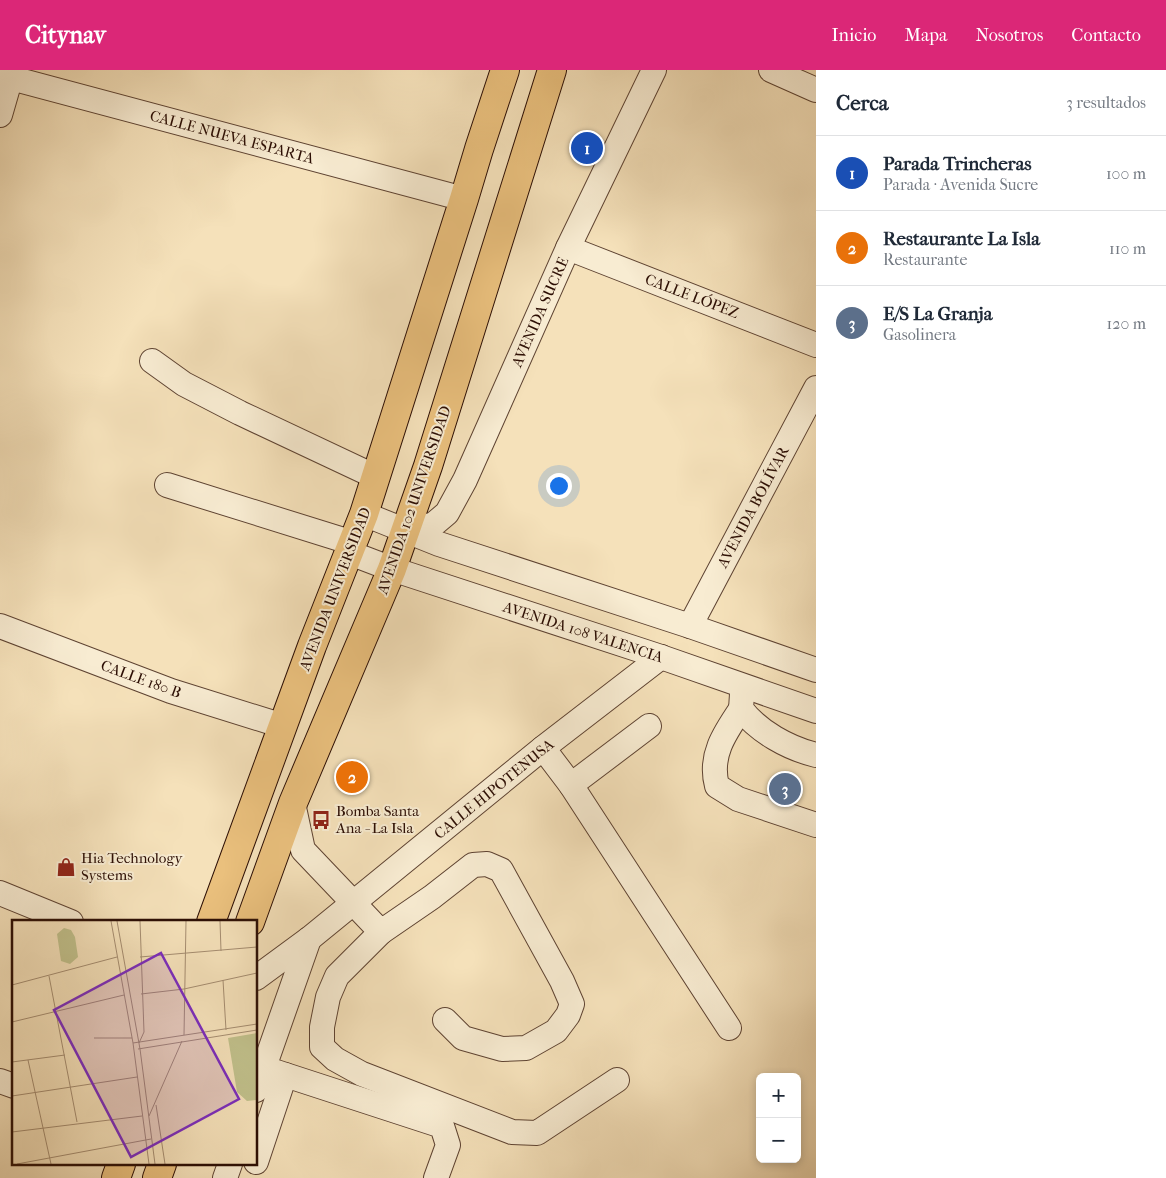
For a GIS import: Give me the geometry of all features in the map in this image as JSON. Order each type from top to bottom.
[{"type":"main road","points":[[464,199],[505,70]]},
{"type":"main road","name":"AVENIDA 102 UNIVERSIDAD","points":[[251,920],[294,804],[392,569],[428,466],[552,70]]},
{"type":"main road","name":"AVENIDA UNIVERSIDAD","points":[[212,920],[312,646],[364,514],[464,199]]},
{"type":"main road","points":[[116,1178],[120,1166]]},
{"type":"main road","points":[[157,1178],[161,1166]]},
{"type":"street","name":"AVENIDA SUCRE","points":[[405,532],[434,524],[447,513],[465,480],[568,248],[654,70]]},
{"type":"street","points":[[772,70],[816,90]]},
{"type":"street","name":"CALLE NUEVA ESPARTA","points":[[8,74],[464,199]]},
{"type":"street","points":[[0,115],[8,74]]},
{"type":"street","name":"CALLE LÓPEZ","points":[[568,248],[816,345]]},
{"type":"street","points":[[152,361],[184,384],[240,414],[376,477]]},
{"type":"street","name":"AVENIDA BOLÍVAR","points":[[690,626],[816,388]]},
{"type":"street","name":"AVENIDA 108 VALENCIA","points":[[167,485],[351,548],[392,569],[661,657],[816,711]]},
{"type":"street","points":[[364,514],[405,532],[690,626],[816,670]]},
{"type":"street","name":"CALLE 180 B","points":[[0,626],[171,691],[283,726]]},
{"type":"street","name":"CALLE HIPOTENUSA","points":[[258,977],[309,939],[543,748],[661,657]]},
{"type":"street","points":[[743,685],[741,709],[724,736],[715,757],[713,773],[717,786],[738,799],[816,825]]},
{"type":"street","points":[[741,709],[749,720],[764,731],[798,750],[816,755]]},
{"type":"street","points":[[571,785],[649,726]]},
{"type":"street","points":[[543,748],[571,785],[729,1028]]},
{"type":"street","points":[[294,804],[302,850],[381,932]]},
{"type":"street","points":[[445,1020],[463,1038],[502,1049],[526,1048],[556,1032],[568,1015],[572,1004],[562,981],[501,870],[487,864],[473,865],[432,897],[381,932],[337,976],[328,997],[322,1027],[322,1047],[335,1059],[362,1074],[512,1132],[537,1132],[616,1080]]},
{"type":"street","points":[[0,893],[66,920]]},
{"type":"street","points":[[258,1153],[275,1071],[309,939]]},
{"type":"street","points":[[258,1088],[275,1071]]},
{"type":"street","points":[[275,1071],[442,1126],[448,1145],[436,1178]]},
{"type":"street","points":[[0,1081],[12,1085]]},
{"type":"street","points":[[225,1178],[229,1166]]},
{"type":"street","points":[[251,1178],[255,1166]]},
{"type":"place","name":"Parada Trincheras","points":[[587,148]]},
{"type":"place","name":"Restaurante La Isla","points":[[352,777]]},
{"type":"place","name":"E/S La Granja","points":[[785,789]]},
{"type":"place","name":"Bomba Santa Ana - La Isla","points":[[321,820]]},
{"type":"place","name":"Hia Technology Systems","points":[[66,867]]}]
